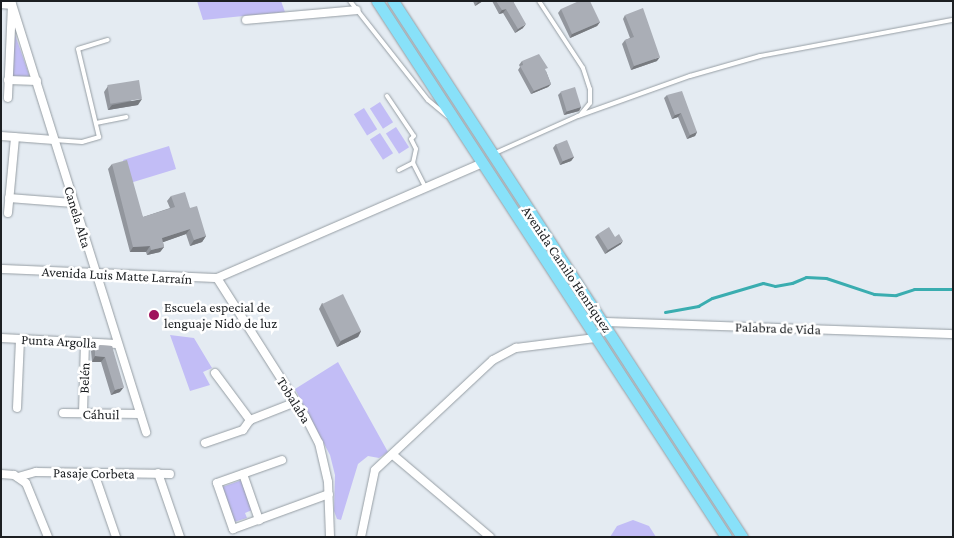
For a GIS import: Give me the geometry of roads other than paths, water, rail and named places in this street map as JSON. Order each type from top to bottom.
[{"type":"main road","name":"Avenida Camilo Henríquez","points":[[377,1],[481,164],[726,537]]},
{"type":"main road","name":"Avenida Camilo Henríquez","points":[[393,1],[491,155],[603,322],[742,537]]},
{"type":"street","points":[[1,4],[11,3],[8,98]]},
{"type":"street","name":"Canela Alta","points":[[11,3],[146,432]]},
{"type":"street","points":[[246,20],[357,10]]},
{"type":"street","points":[[8,80],[37,81]]},
{"type":"street","points":[[1,136],[54,140]]},
{"type":"street","points":[[8,214],[15,137]]},
{"type":"street","name":"Avenida Luis Matte Larraín","points":[[1,269],[218,278],[233,274],[425,186],[481,164]]},
{"type":"street","points":[[9,198],[74,203]]},
{"type":"street","name":"Tobalaba","points":[[218,278],[296,402],[319,443],[329,494],[330,537]]},
{"type":"street","name":"Palabra de Vida","points":[[603,322],[953,334]]},
{"type":"street","name":"Punta Argolla","points":[[1,338],[117,344]]},
{"type":"street","points":[[362,537],[375,470],[493,360],[516,348],[595,338]]},
{"type":"street","points":[[17,408],[20,339]]},
{"type":"street","name":"Belén","points":[[83,413],[85,343]]},
{"type":"street","points":[[215,373],[250,420]]},
{"type":"street","points":[[205,443],[243,430],[250,420],[296,402]]},
{"type":"street","name":"Cáhuil","points":[[63,413],[140,414]]},
{"type":"street","points":[[393,455],[490,537]]},
{"type":"street","points":[[282,460],[217,483],[233,529],[329,494]]},
{"type":"street","name":"Pasaje Corbeta","points":[[18,477],[36,472],[170,474]]},
{"type":"street","points":[[94,473],[116,537]]},
{"type":"street","points":[[1,474],[18,477],[29,487],[48,537]]},
{"type":"street","points":[[158,474],[180,537]]},
{"type":"street","points":[[243,474],[259,520]]},
{"type":"lane","points":[[350,1],[428,100],[452,119]]},
{"type":"lane","points":[[539,1],[568,41],[590,89],[590,103],[578,116]]},
{"type":"lane","points":[[491,155],[578,116],[690,76],[760,56],[953,20]]},
{"type":"lane","points":[[54,140],[82,142],[98,137],[78,49],[108,40]]},
{"type":"lane","points":[[387,96],[414,136],[410,139],[416,149],[413,163],[425,186]]},
{"type":"lane","points":[[96,124],[126,117]]},
{"type":"lane","points":[[399,170],[413,163]]},
{"type":"waterway","points":[[665,312],[698,306],[712,298],[763,283],[775,286],[792,283],[806,277],[826,278],[874,294],[896,295],[914,289],[953,289]]},
{"type":"place","name":"Escuela especial de lenguaje Nido de luz","points":[[154,315]]}]
